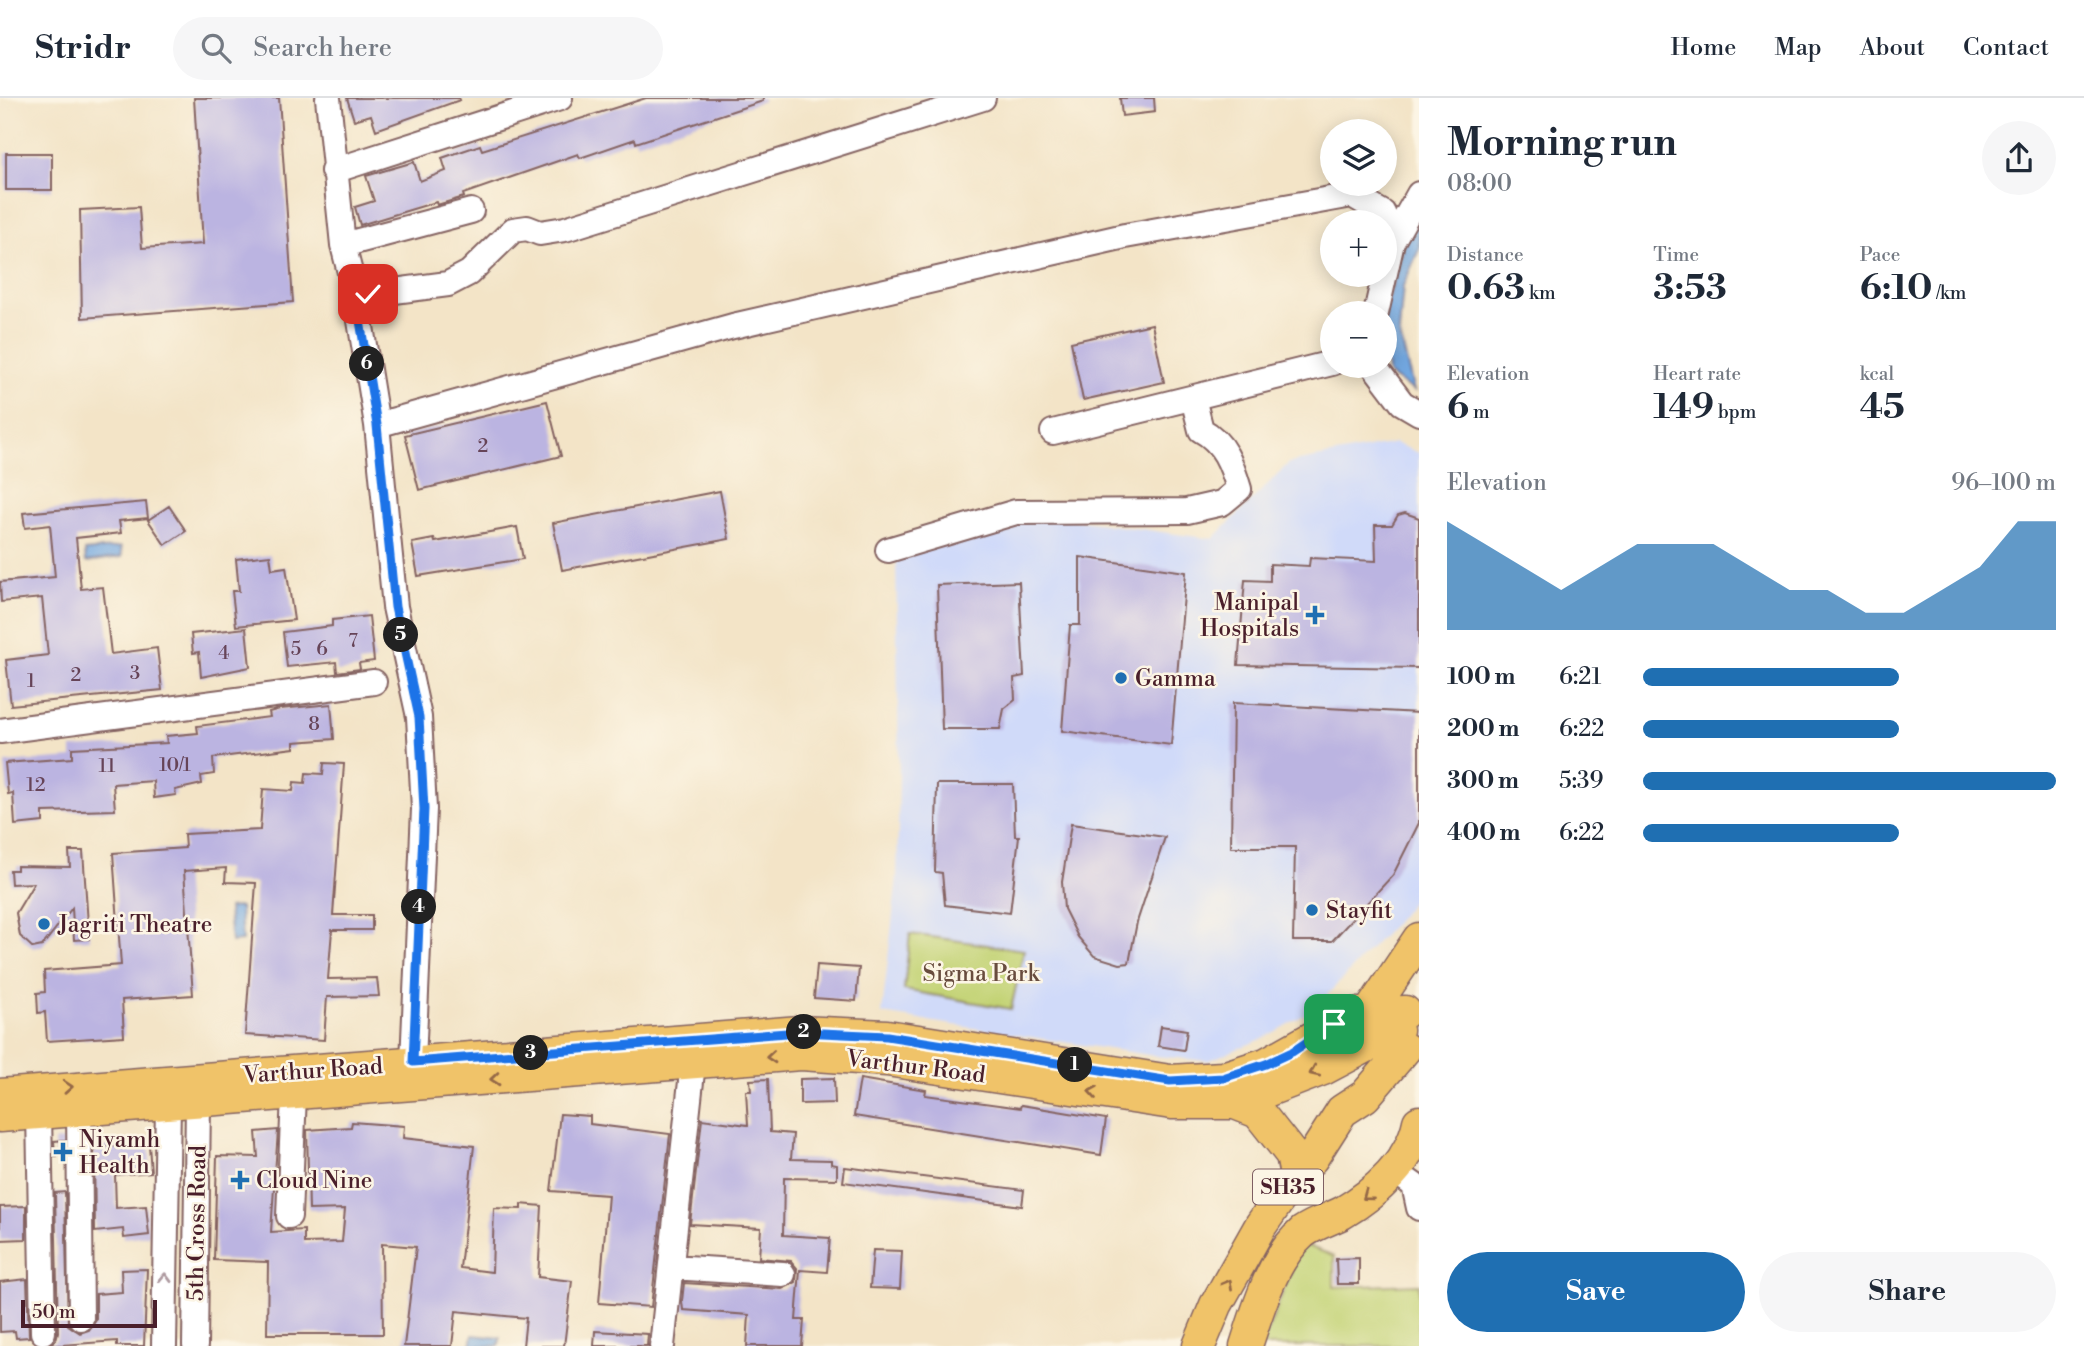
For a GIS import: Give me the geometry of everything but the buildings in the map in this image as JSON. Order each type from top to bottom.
[{"type":"main road","points":[[1370,1012],[1419,939]]},
{"type":"main road","name":"Varthur Road","points":[[0,1106],[413,1062],[800,1032],[887,1036],[1170,1081],[1223,1078],[1266,1064],[1292,1052],[1334,1024],[1355,1014],[1370,1012],[1409,1030]]},
{"type":"main road","name":"Varthur Road","points":[[0,1106],[39,1112],[800,1054],[849,1057],[969,1072],[1172,1103],[1235,1103],[1323,1069],[1409,1030]]},
{"type":"main road","name":"SH35","points":[[1199,1346],[1216,1305],[1296,1175],[1312,1158],[1342,1111],[1365,1096],[1409,1030]]},
{"type":"main road","points":[[1235,1103],[1258,1112],[1292,1155],[1296,1175]]},
{"type":"main road","name":"SH35","points":[[1245,1346],[1280,1260],[1304,1232],[1370,1196],[1394,1171],[1416,1135],[1419,1122]]},
{"type":"main road","points":[[1252,1243],[1280,1260]]},
{"type":"street","points":[[328,98],[342,245],[356,296],[377,425],[395,607],[419,717],[424,809],[413,1062]]},
{"type":"street","points":[[333,171],[560,98]]},
{"type":"street","points":[[356,296],[449,284],[469,273],[513,230],[527,228],[540,233],[565,229],[983,98]]},
{"type":"street","points":[[1397,233],[1419,194]]},
{"type":"street","points":[[377,425],[733,326],[1125,236],[1308,200],[1352,195],[1378,210]]},
{"type":"street","points":[[342,245],[471,211]]},
{"type":"street","points":[[1053,432],[1320,366]]},
{"type":"street","points":[[1385,378],[1411,408]]},
{"type":"street","points":[[888,550],[1016,512],[1187,511],[1222,503],[1239,489],[1233,468],[1216,438],[1201,430],[1193,398]]},
{"type":"street","points":[[0,731],[374,682]]},
{"type":"street","points":[[662,1346],[692,1063]]},
{"type":"street","points":[[289,1216],[294,1094]]},
{"type":"street","name":"5th Cross Road","points":[[164,1346],[183,1102]]},
{"type":"street","name":"5th Cross Road","points":[[183,1102],[195,1346]]},
{"type":"street","points":[[79,1108],[81,1318]]},
{"type":"street","points":[[39,1112],[43,1332]]},
{"type":"street","points":[[1394,1171],[1414,1185],[1419,1208]]},
{"type":"street","points":[[671,1268],[783,1274]]},
{"type":"shaded area","points":[[1395,443],[1419,453],[1419,893],[1392,926],[1314,1009],[1264,1038],[1208,1061],[1155,1056],[882,1014],[897,877],[899,779],[896,556],[1038,515],[1213,539],[1289,463]]},
{"type":"green space","name":"Sigma Park","points":[[910,934],[1024,950],[1011,1009],[904,990]]},
{"type":"green space","points":[[1302,1244],[1334,1256],[1334,1287],[1419,1284],[1419,1346],[1262,1346]]},
{"type":"water","points":[[1419,191],[1419,249],[1403,286],[1399,332],[1414,391],[1394,378],[1397,378],[1397,301],[1387,301],[1391,287],[1397,287],[1397,268]]},
{"type":"water","points":[[121,547],[122,557],[86,562],[85,551]]},
{"type":"water","points":[[240,907],[242,941],[231,942],[228,908]]},
{"type":"water","points":[[473,1335],[500,1338],[499,1346],[471,1346]]},
{"type":"place","name":"Manipal Hospitals","points":[[1315,615]]},
{"type":"place","name":"Gamma","points":[[1121,678]]},
{"type":"place","name":"Stayfit","points":[[1312,910]]},
{"type":"place","name":"Jagriti Theatre","points":[[44,924]]},
{"type":"place","name":"Niyamh Health","points":[[63,1152]]},
{"type":"place","name":"Cloud Nine","points":[[240,1180]]},
{"type":"route","points":[[368,294],[356,296],[377,425],[395,607],[419,717],[424,809],[413,1062],[800,1032],[887,1036],[977,1048],[1170,1081],[1223,1078],[1266,1064],[1292,1052],[1334,1024]]}]
